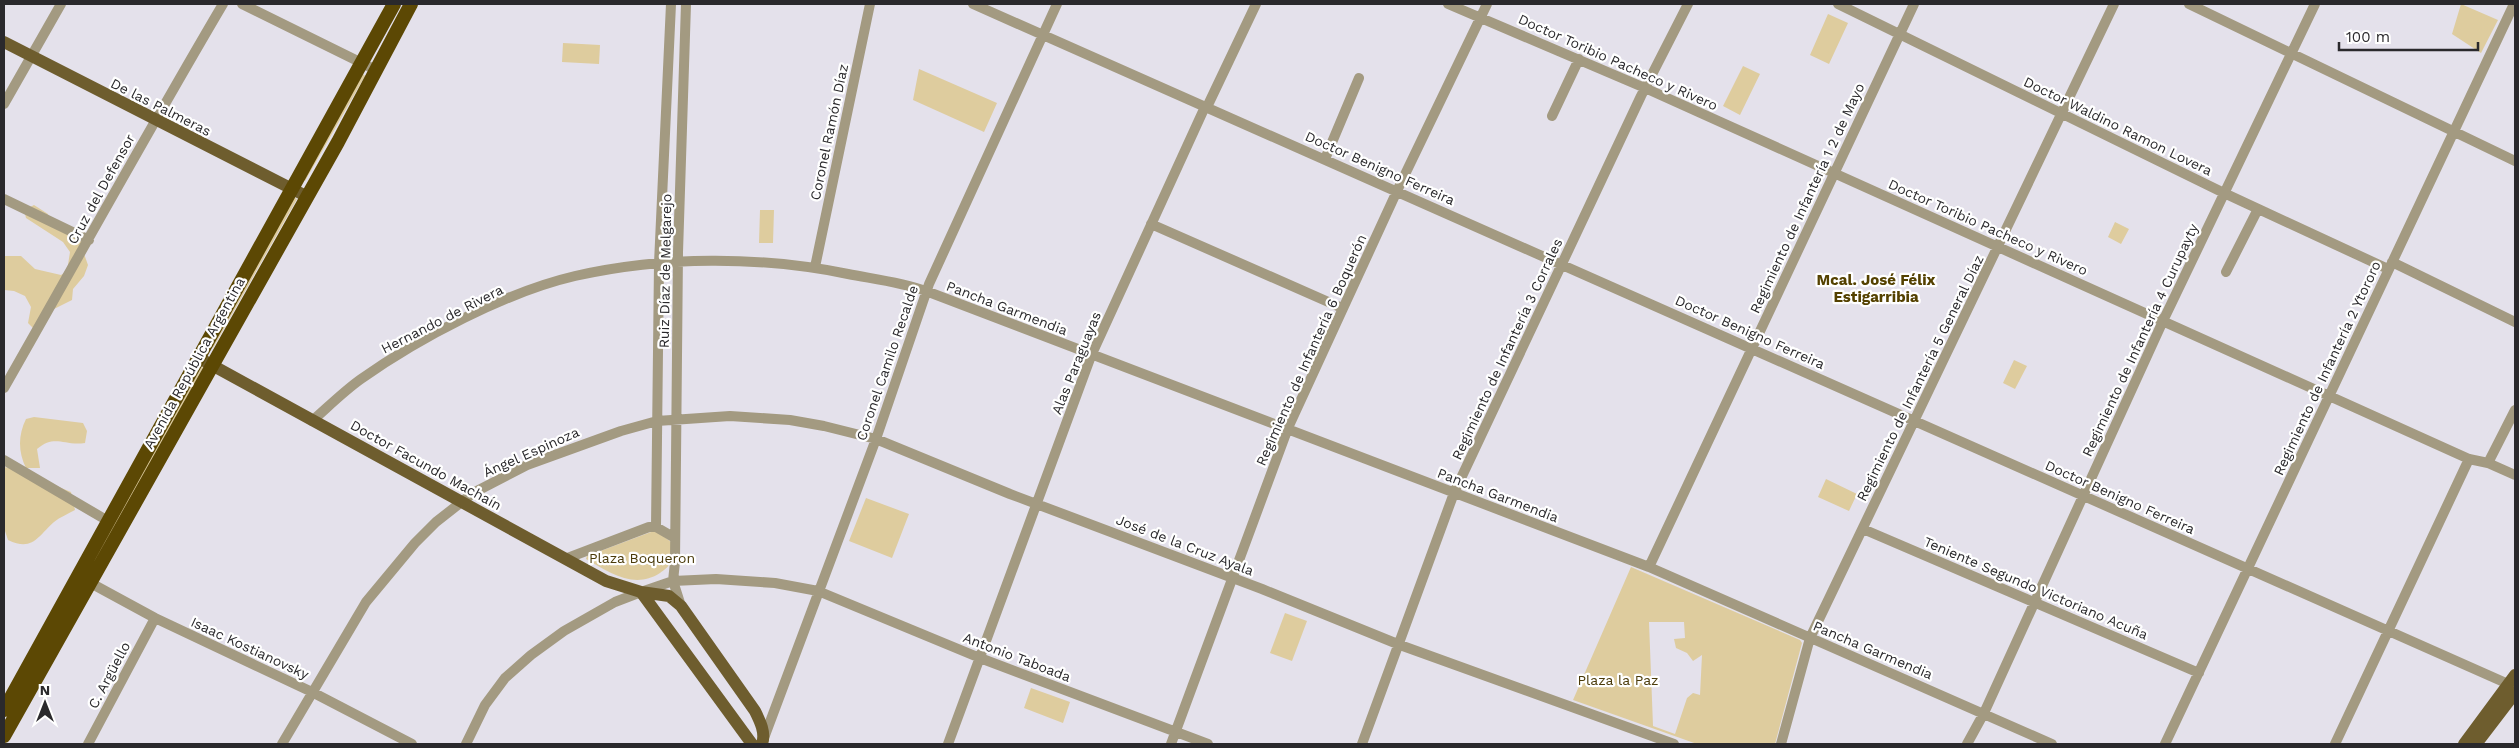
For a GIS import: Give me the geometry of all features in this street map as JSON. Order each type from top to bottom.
[{"type":"highway","name":"Avenida República Argentina","points":[[4,710],[394,4]]},
{"type":"highway","name":"Avenida República Argentina","points":[[4,736],[212,366],[376,70],[410,4]]},
{"type":"highway","points":[[212,366],[210,345],[244,283],[243,278]]},
{"type":"main road","name":"De las Palmeras","points":[[4,42],[154,121],[306,196]]},
{"type":"main road","name":"Doctor Facundo Machaín","points":[[199,358],[606,581],[641,592],[669,596],[681,606],[755,711],[761,724],[759,743]]},
{"type":"main road","points":[[641,592],[759,743]]},
{"type":"main road","points":[[2464,744],[2514,685]]},
{"type":"main road","points":[[2476,744],[2514,685]]},
{"type":"street","points":[[4,104],[61,4]]},
{"type":"street","name":"Cruz del Defensor","points":[[4,388],[89,240],[154,121],[223,4]]},
{"type":"street","points":[[242,4],[376,70]]},
{"type":"street","name":"Ruiz Díaz de Melgarejo","points":[[656,527],[658,263],[671,4]]},
{"type":"street","name":"Ruiz Díaz de Melgarejo","points":[[681,606],[673,581],[678,262],[686,4]]},
{"type":"street","name":"Coronel Ramón Díaz","points":[[815,267],[870,4]]},
{"type":"street","name":"Doctor Benigno Ferreira","points":[[973,4],[2388,631],[2514,685]]},
{"type":"street","name":"Coronel Camilo Recalde","points":[[759,743],[876,439],[926,291],[1042,33],[1057,4]]},
{"type":"street","name":"Alas Paraguayas","points":[[948,744],[1038,505],[1091,356],[1204,109],[1207,107],[1256,4]]},
{"type":"street","name":"Doctor Toribio Pacheco y Rivero","points":[[1448,4],[1580,59],[2469,459],[2488,463],[2515,476]]},
{"type":"street","name":"Regimiento de Infantería 6 Boquerón","points":[[1171,744],[1288,428],[1342,308],[1487,4]]},
{"type":"street","name":"Regimiento de Infantería 3 Corrales","points":[[1362,744],[1454,493],[1645,88],[1688,4]]},
{"type":"street","name":"Doctor Waldino Ramon Lovera","points":[[1838,4],[1899,32],[2061,114],[2258,209],[2515,322]]},
{"type":"street","name":"Regimiento de Infantería 1 2 de Mayo","points":[[1649,567],[1835,173],[1899,32],[1914,4]]},
{"type":"street","name":"Regimiento de Infantería 5 General Díaz","points":[[1781,744],[1810,638],[2114,4]]},
{"type":"street","points":[[2189,4],[2515,161]]},
{"type":"street","name":"Regimiento de Infantería 4 Curupayty","points":[[1967,744],[1984,714],[2163,322],[2315,4]]},
{"type":"street","name":"Regimiento de Infantería 2 Ytororo","points":[[2165,744],[2514,4]]},
{"type":"street","points":[[669,54],[684,55]]},
{"type":"street","points":[[1552,116],[1580,59]]},
{"type":"street","points":[[1325,159],[1359,78]]},
{"type":"street","points":[[4,199],[89,240]]},
{"type":"street","points":[[2226,272],[2258,209]]},
{"type":"street","points":[[1151,224],[1342,308]]},
{"type":"street","name":"Hernando de Rivera","points":[[312,421],[359,380],[394,356],[487,308],[574,276],[658,263],[773,261],[815,267],[926,291]]},
{"type":"street","name":"Pancha Garmendia","points":[[926,291],[1091,356],[1288,428],[1649,567],[2052,744]]},
{"type":"street","points":[[2488,463],[2515,410]]},
{"type":"street","name":"José de la Cruz Ayala","points":[[677,419],[762,417],[824,426],[876,439],[1038,505],[1400,644],[1661,742],[1674,744]]},
{"type":"street","name":"Ángel Espinoza","points":[[282,744],[356,617],[388,573],[436,522],[473,493],[527,465],[591,440],[657,422],[677,419]]},
{"type":"street","points":[[2334,744],[2469,459]]},
{"type":"street","points":[[4,460],[108,521]]},
{"type":"street","points":[[565,559],[648,527],[656,527],[675,538]]},
{"type":"street","name":"Teniente Segundo Victoriano Acuña","points":[[1863,529],[2199,673]]},
{"type":"street","name":"Isaac Kostianovsky","points":[[78,576],[154,618],[312,692],[412,744]]},
{"type":"street","name":"Antonio Taboada","points":[[466,744],[484,705],[505,678],[531,655],[592,614],[641,592],[673,581],[745,580],[805,587],[818,591],[980,658],[1208,744]]},
{"type":"street","name":"C. Argüello","points":[[88,744],[154,618]]},
{"type":"green space","points":[[2461,4],[2498,20],[2481,53],[2452,34]]},
{"type":"green space","points":[[1828,14],[1848,23],[1829,64],[1810,55]]},
{"type":"green space","points":[[563,43],[600,45],[599,64],[562,62]]},
{"type":"green space","points":[[1743,66],[1760,74],[1740,115],[1723,106]]},
{"type":"green space","points":[[919,69],[997,103],[984,132],[913,100]]},
{"type":"green space","points":[[363,74],[365,76],[305,181],[304,180]]},
{"type":"green space","points":[[293,197],[297,199],[213,348],[212,347]]},
{"type":"green space","points":[[34,205],[48,214],[49,218],[84,235],[83,251],[88,265],[84,276],[73,289],[72,300],[50,311],[33,328],[28,323],[31,307],[25,296],[14,291],[4,290],[4,256],[21,256],[35,269],[61,275],[67,271],[70,252],[63,242],[26,218],[24,210]]},
{"type":"green space","points":[[760,210],[774,210],[773,243],[759,243]]},
{"type":"green space","points":[[2115,222],[2129,229],[2121,244],[2108,237]]},
{"type":"green space","points":[[2014,360],[2027,366],[2015,389],[2003,383]]},
{"type":"green space","points":[[202,366],[203,368],[91,568],[89,568]]},
{"type":"green space","points":[[34,417],[83,423],[87,431],[85,443],[49,442],[37,449],[40,468],[26,468],[20,450],[20,437],[26,419]]},
{"type":"green space","points":[[4,467],[15,469],[71,492],[75,510],[56,520],[34,541],[23,544],[8,540],[4,528]]},
{"type":"green space","points":[[1826,479],[1857,494],[1849,511],[1818,497]]},
{"type":"green space","points":[[866,498],[909,514],[892,558],[849,541]]},
{"type":"green space","name":"Plaza Boqueron","points":[[651,532],[658,532],[671,542],[671,560],[660,573],[650,578],[641,580],[622,577],[586,559],[587,556]]},
{"type":"green space","name":"Plaza la Paz","points":[[1631,567],[1800,640],[1802,643],[1775,744],[1697,744],[1573,700]],"holes":[[[1649,622],[1684,622],[1685,638],[1674,639],[1676,648],[1687,653],[1693,661],[1702,655],[1700,695],[1693,693],[1687,698],[1675,734],[1653,726]]]},
{"type":"green space","points":[[1285,613],[1307,621],[1292,661],[1270,653]]},
{"type":"green space","points":[[1031,688],[1070,702],[1063,723],[1024,708]]},
{"type":"district","name":"Mcal. José Félix Estigarribia","points":[[1876,288]]}]
